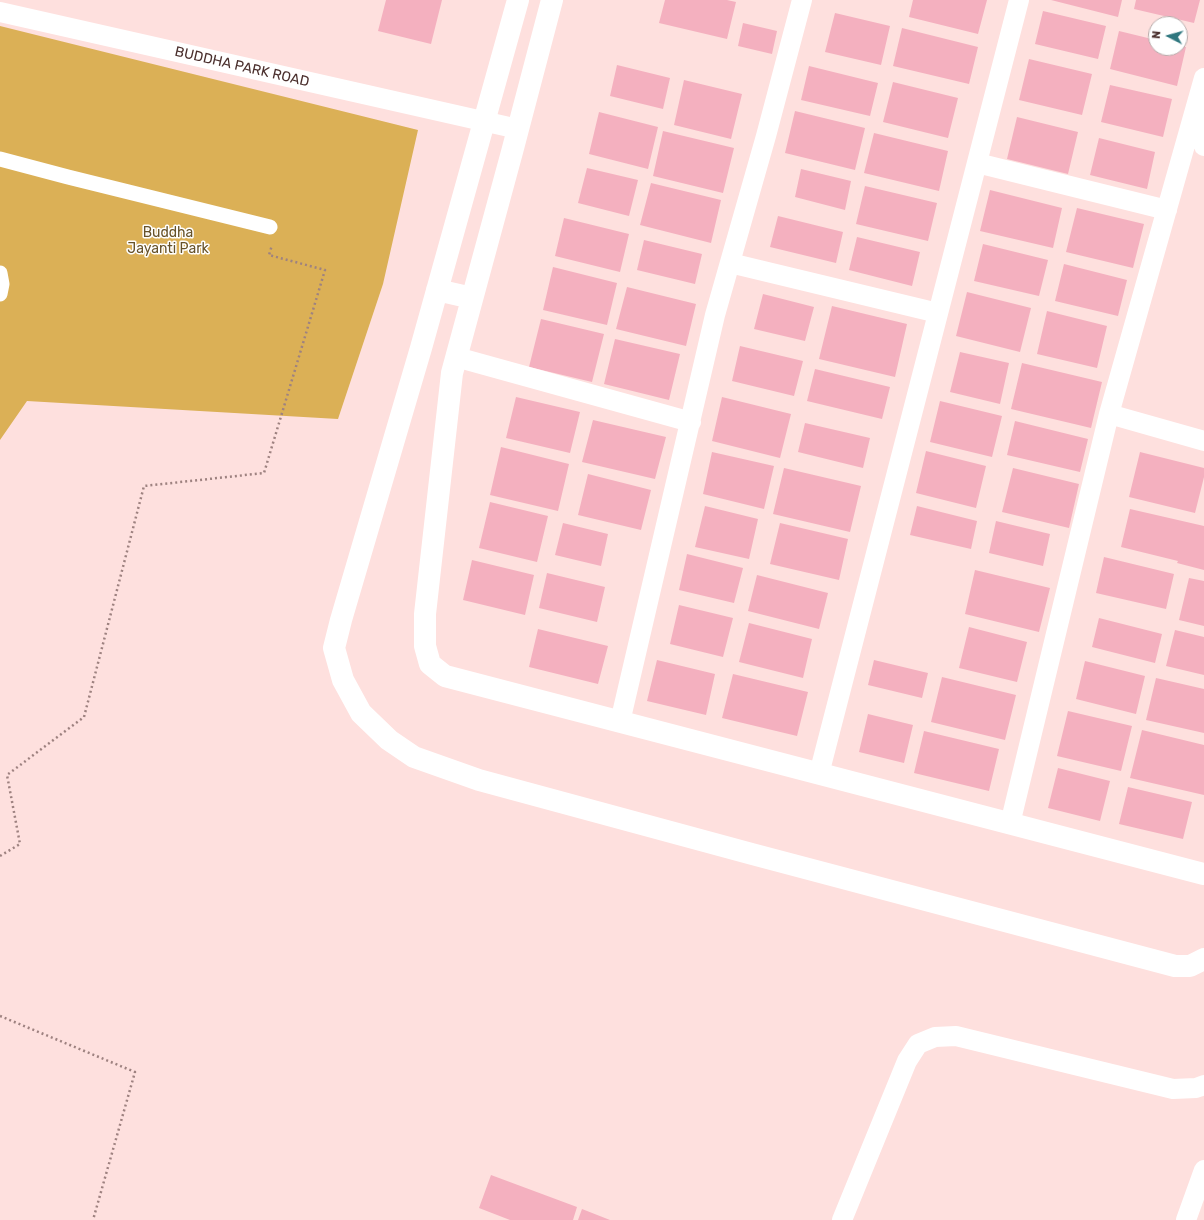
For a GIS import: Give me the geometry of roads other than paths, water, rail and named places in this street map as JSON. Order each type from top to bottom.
[{"type":"street","points":[[518,0],[417,363],[334,648],[343,680],[361,713],[389,740],[414,757],[479,780],[1175,966],[1190,966],[1204,959]]},
{"type":"street","points":[[552,0],[452,373],[425,614],[425,646],[430,664],[445,676],[1204,874]]},
{"type":"street","points":[[620,722],[716,315],[802,0]]},
{"type":"street","points":[[819,774],[1019,0]]},
{"type":"street","name":"BUDDHA PARK ROAD","points":[[0,12],[518,129]]},
{"type":"street","points":[[1010,824],[1109,414],[1204,78]]},
{"type":"street","points":[[1196,107],[1204,146]]},
{"type":"street","points":[[0,159],[270,226]]},
{"type":"street","points":[[977,163],[1167,210]]},
{"type":"street","points":[[730,263],[938,313]]},
{"type":"street","points":[[0,273],[2,284],[0,294]]},
{"type":"street","points":[[437,290],[472,298]]},
{"type":"street","points":[[456,357],[690,422]]},
{"type":"street","points":[[1109,414],[1204,441]]},
{"type":"street","points":[[842,1220],[907,1061],[918,1044],[935,1037],[956,1036],[1173,1089],[1196,1088],[1204,1085]]},
{"type":"street","points":[[1186,1220],[1204,1170]]},
{"type":"park label","name":"Buddha Jayanti Park","points":[[168,242]]}]
